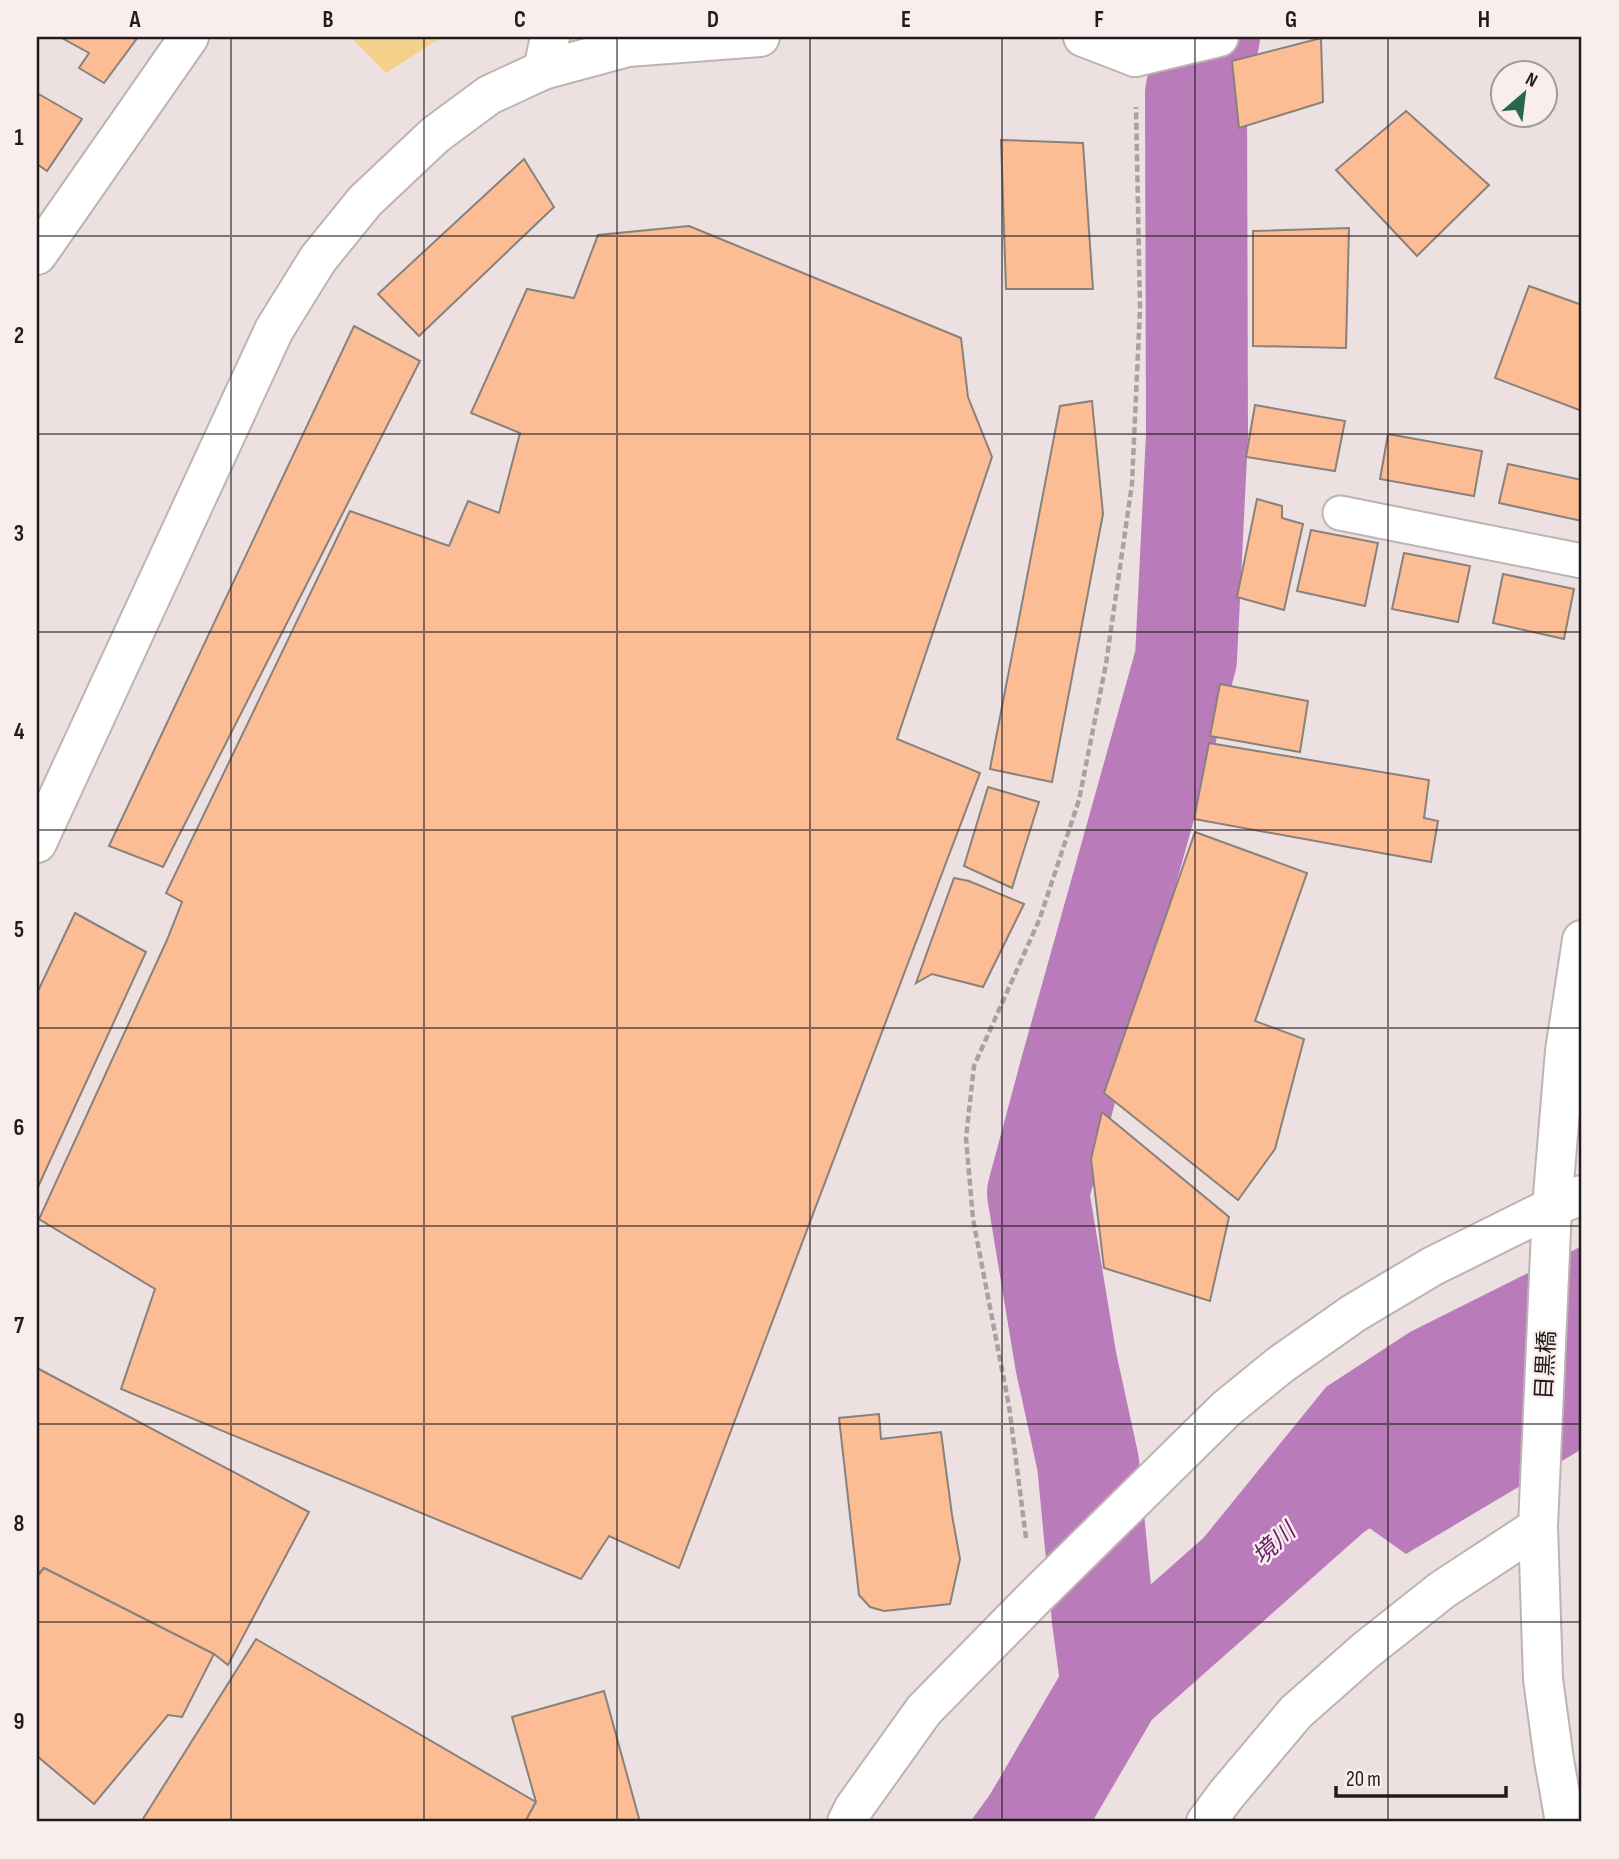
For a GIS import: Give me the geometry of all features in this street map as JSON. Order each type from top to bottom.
[{"type":"street","points":[[37,255],[189,37]]},
{"type":"street","points":[[37,843],[274,330],[318,260],[365,201],[435,135],[547,54],[760,37]]},
{"type":"street","points":[[1083,37],[1135,57],[1219,37]]},
{"type":"street","name":"目黒橋","points":[[1565,1822],[1543,1679],[1539,1517],[1562,1209],[1565,1051],[1582,940]]},
{"type":"street","points":[[847,1822],[854,1808],[924,1710],[1226,1409],[1280,1365],[1354,1313],[1433,1266],[1562,1209]]},
{"type":"street","points":[[1206,1822],[1296,1712],[1345,1668],[1442,1590],[1539,1517]]},
{"type":"lane","points":[[1339,513],[1582,561]]},
{"type":"path","points":[[1034,1598],[1009,1406],[973,1219],[966,1139],[974,1066],[1040,918],[1075,813],[1106,664],[1132,484],[1140,308],[1135,57]]},
{"type":"shaded area","points":[[351,37],[442,37],[386,73]]},
{"type":"shaded area","points":[[1582,1246],[1582,1449],[1406,1554],[1365,1525],[1293,1504],[1155,1675],[1076,1822],[970,1822],[1065,1691],[1171,1578],[1326,1387],[1410,1332]]},
{"type":"building","points":[[63,37],[138,37],[104,83],[79,68],[89,53]]},
{"type":"building","points":[[1321,38],[1323,102],[1239,128],[1232,61]]},
{"type":"building","points":[[37,93],[82,119],[47,171],[37,164]]},
{"type":"building","points":[[1406,111],[1489,185],[1417,256],[1336,170]]},
{"type":"building","points":[[1001,140],[1083,143],[1093,289],[1006,289]]},
{"type":"building","points":[[524,159],[554,207],[419,336],[378,294]]},
{"type":"building","points":[[689,226],[961,338],[968,397],[992,457],[897,739],[980,773],[679,1568],[609,1536],[581,1579],[121,1389],[155,1289],[39,1219],[182,902],[166,893],[350,511],[449,546],[468,501],[499,513],[520,433],[471,413],[527,289],[574,298],[598,235]]},
{"type":"building","points":[[1349,228],[1346,348],[1253,346],[1253,231]]},
{"type":"building","points":[[1529,286],[1582,305],[1582,411],[1495,378]]},
{"type":"building","points":[[354,326],[420,361],[163,867],[109,846]]},
{"type":"building","points":[[1092,401],[1103,514],[1052,782],[990,769],[1060,406]]},
{"type":"building","points":[[1255,405],[1345,421],[1335,471],[1246,457]]},
{"type":"building","points":[[1388,434],[1482,451],[1474,496],[1380,479]]},
{"type":"building","points":[[1508,464],[1582,480],[1582,521],[1499,503]]},
{"type":"building","points":[[1257,499],[1282,506],[1282,518],[1303,524],[1284,610],[1237,597]]},
{"type":"building","points":[[1311,530],[1378,543],[1365,606],[1297,591]]},
{"type":"building","points":[[1404,553],[1470,566],[1458,622],[1392,609]]},
{"type":"building","points":[[1503,574],[1574,589],[1564,639],[1493,623]]},
{"type":"building","points":[[1220,684],[1308,701],[1300,752],[1210,736]]},
{"type":"building","points":[[1209,743],[1429,780],[1424,818],[1438,821],[1431,862],[1194,819]]},
{"type":"building","points":[[988,787],[1039,802],[1012,888],[964,866]]},
{"type":"building","points":[[1195,832],[1307,873],[1255,1021],[1304,1039],[1275,1149],[1238,1200],[1104,1093]]},
{"type":"building","points":[[954,878],[969,881],[1024,904],[983,987],[932,974],[916,983]]},
{"type":"building","points":[[75,913],[146,952],[37,1189],[37,993]]},
{"type":"building","points":[[1102,1112],[1229,1217],[1210,1301],[1104,1268],[1091,1159]]},
{"type":"building","points":[[37,1368],[309,1512],[228,1665],[214,1654],[44,1568],[37,1575]]},
{"type":"building","points":[[879,1414],[881,1439],[941,1432],[960,1559],[950,1604],[884,1611],[870,1607],[859,1595],[839,1418]]},
{"type":"building","points":[[44,1568],[214,1654],[182,1717],[168,1715],[94,1804],[37,1756],[37,1577]]},
{"type":"building","points":[[256,1639],[536,1802],[525,1822],[141,1822]]},
{"type":"building","points":[[604,1691],[640,1822],[525,1822],[536,1802],[512,1717]]},
{"type":"waterway","points":[[1112,1687],[1088,1463],[1066,1362],[1038,1193],[1186,659],[1197,435],[1196,93],[1209,37]]},
{"type":"waterway","name":"境川","points":[[1033,1822],[1112,1687],[1331,1493],[1448,1411],[1582,1338]]}]
